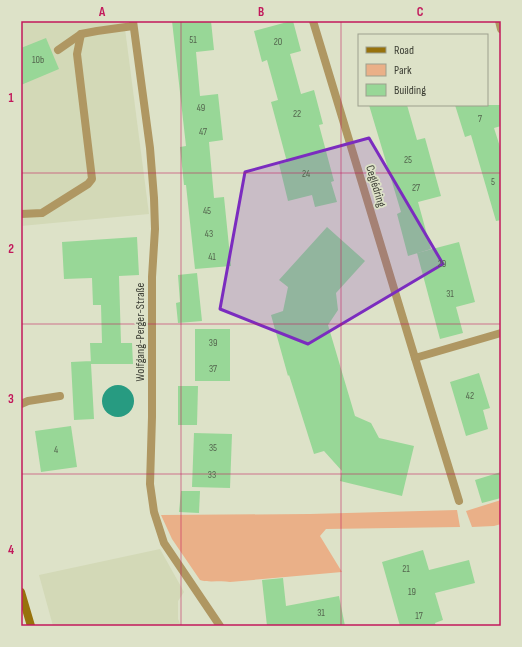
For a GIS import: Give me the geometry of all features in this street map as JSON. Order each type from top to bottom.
[{"type":"main road","points":[[21,592],[31,626]]},
{"type":"street","name":"Ceglédring","points":[[313,21],[459,501]]},
{"type":"street","points":[[499,21],[501,29]]},
{"type":"street","points":[[58,50],[82,34],[133,23]]},
{"type":"street","name":"Wolfgang-Perger-Straße","points":[[133,23],[150,148],[154,198],[155,229],[152,277],[152,417],[150,484],[154,512],[164,543],[220,626]]},
{"type":"street","points":[[21,214],[42,213],[88,184],[92,179],[77,54],[82,34]]},
{"type":"street","points":[[415,358],[501,333]]},
{"type":"street","points":[[21,404],[28,401],[60,396]]},
{"type":"highlighted area","points":[[369,138],[443,264],[308,344],[220,309],[245,172]]},
{"type":"shaded area","points":[[21,21],[124,21],[149,214],[21,226]]},
{"type":"shaded area","points":[[160,549],[184,592],[178,601],[178,619],[181,626],[53,626],[39,575]]},
{"type":"green space","points":[[501,500],[501,524],[494,526],[472,527],[466,511]]},
{"type":"green space","points":[[457,510],[460,527],[326,529],[320,536],[342,572],[230,582],[200,580],[172,539],[161,515],[310,514]]},
{"type":"water","points":[[115,385],[121,385],[131,392],[134,401],[133,407],[127,414],[121,417],[115,417],[105,410],[102,404],[102,398],[109,388]]},
{"type":"building","points":[[172,21],[211,21],[214,50],[196,52],[200,96],[218,94],[223,140],[209,142],[214,198],[224,197],[231,266],[195,269],[186,185],[184,185],[180,147],[186,146]]},
{"type":"building","points":[[293,21],[301,51],[290,54],[301,94],[314,90],[323,124],[319,125],[334,181],[331,182],[337,202],[315,207],[312,195],[288,201],[279,164],[287,162],[271,102],[278,100],[267,60],[262,62],[254,31]]},
{"type":"building","points":[[46,38],[59,69],[21,85],[21,48]]},
{"type":"building","points":[[501,105],[501,126],[494,128],[501,150],[501,220],[496,221],[471,135],[465,137],[455,106]]},
{"type":"building","points":[[369,106],[407,106],[417,140],[425,138],[441,196],[418,202],[431,249],[408,256],[397,214],[401,212]]},
{"type":"building","points":[[327,227],[365,261],[336,293],[338,310],[328,325],[355,416],[371,423],[379,438],[414,446],[402,496],[340,481],[342,471],[324,451],[314,454],[289,375],[288,376],[271,315],[283,311],[288,287],[279,280]]},
{"type":"building","points":[[137,237],[139,275],[119,276],[121,343],[132,343],[133,364],[91,364],[94,419],[74,420],[71,362],[91,361],[90,343],[102,343],[101,305],[93,305],[92,278],[64,279],[62,242]]},
{"type":"building","points":[[459,242],[475,302],[456,307],[463,333],[440,339],[417,253]]},
{"type":"building","points":[[197,273],[202,321],[178,323],[176,303],[180,302],[178,275]]},
{"type":"building","points":[[195,329],[230,329],[230,381],[195,381]]},
{"type":"building","points":[[479,373],[490,408],[483,410],[488,429],[466,436],[450,382]]},
{"type":"building","points":[[178,386],[198,386],[197,425],[178,425]]},
{"type":"building","points":[[71,426],[77,467],[41,472],[35,431]]},
{"type":"building","points":[[194,433],[232,434],[230,488],[192,487]]},
{"type":"building","points":[[501,472],[501,498],[482,503],[475,480]]},
{"type":"building","points":[[181,491],[200,491],[199,513],[179,512]]},
{"type":"building","points":[[423,550],[429,570],[469,560],[475,583],[435,593],[443,620],[435,623],[436,626],[400,626],[382,562]]},
{"type":"building","points":[[283,578],[286,606],[339,596],[345,626],[267,626],[262,580]]}]
